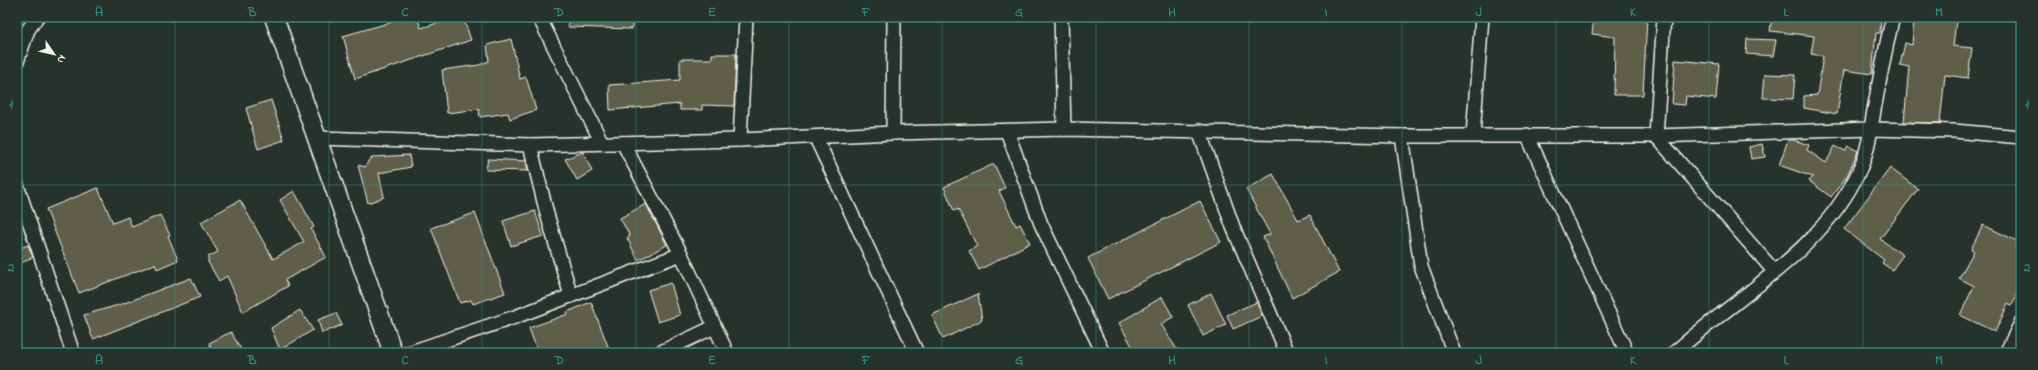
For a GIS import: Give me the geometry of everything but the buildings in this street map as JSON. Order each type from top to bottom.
[{"type":"main road","points":[[274,17],[393,353]]},
{"type":"street","points":[[17,62],[28,30],[37,17]]},
{"type":"street","points":[[539,17],[602,143]]},
{"type":"street","points":[[740,140],[746,17]]},
{"type":"street","points":[[893,133],[894,17]]},
{"type":"street","points":[[1061,17],[1064,129]]},
{"type":"street","points":[[1473,135],[1482,17]]},
{"type":"street","points":[[1664,17],[1656,136],[1774,271]]},
{"type":"street","points":[[1674,353],[1774,271],[1789,261],[1830,219],[1860,168],[1871,129],[1893,17]]},
{"type":"street","points":[[317,138],[530,145],[816,138],[893,133],[1064,129],[1402,136],[1656,136],[1871,129],[1954,131],[2021,136]]},
{"type":"street","points":[[1007,131],[1041,224],[1103,353]]},
{"type":"street","points":[[1199,131],[1233,226],[1287,353]]},
{"type":"street","points":[[1526,135],[1627,353]]},
{"type":"street","points":[[1402,136],[1421,266],[1454,353]]},
{"type":"street","points":[[816,138],[917,353]]},
{"type":"street","points":[[624,143],[681,254],[727,353]]},
{"type":"street","points":[[530,145],[549,220],[571,296]]},
{"type":"street","points":[[17,185],[74,353]]},
{"type":"street","points":[[408,353],[571,296],[681,254]]},
{"type":"street","points":[[2006,353],[2021,323]]},
{"type":"street","points":[[659,353],[714,327]]}]
